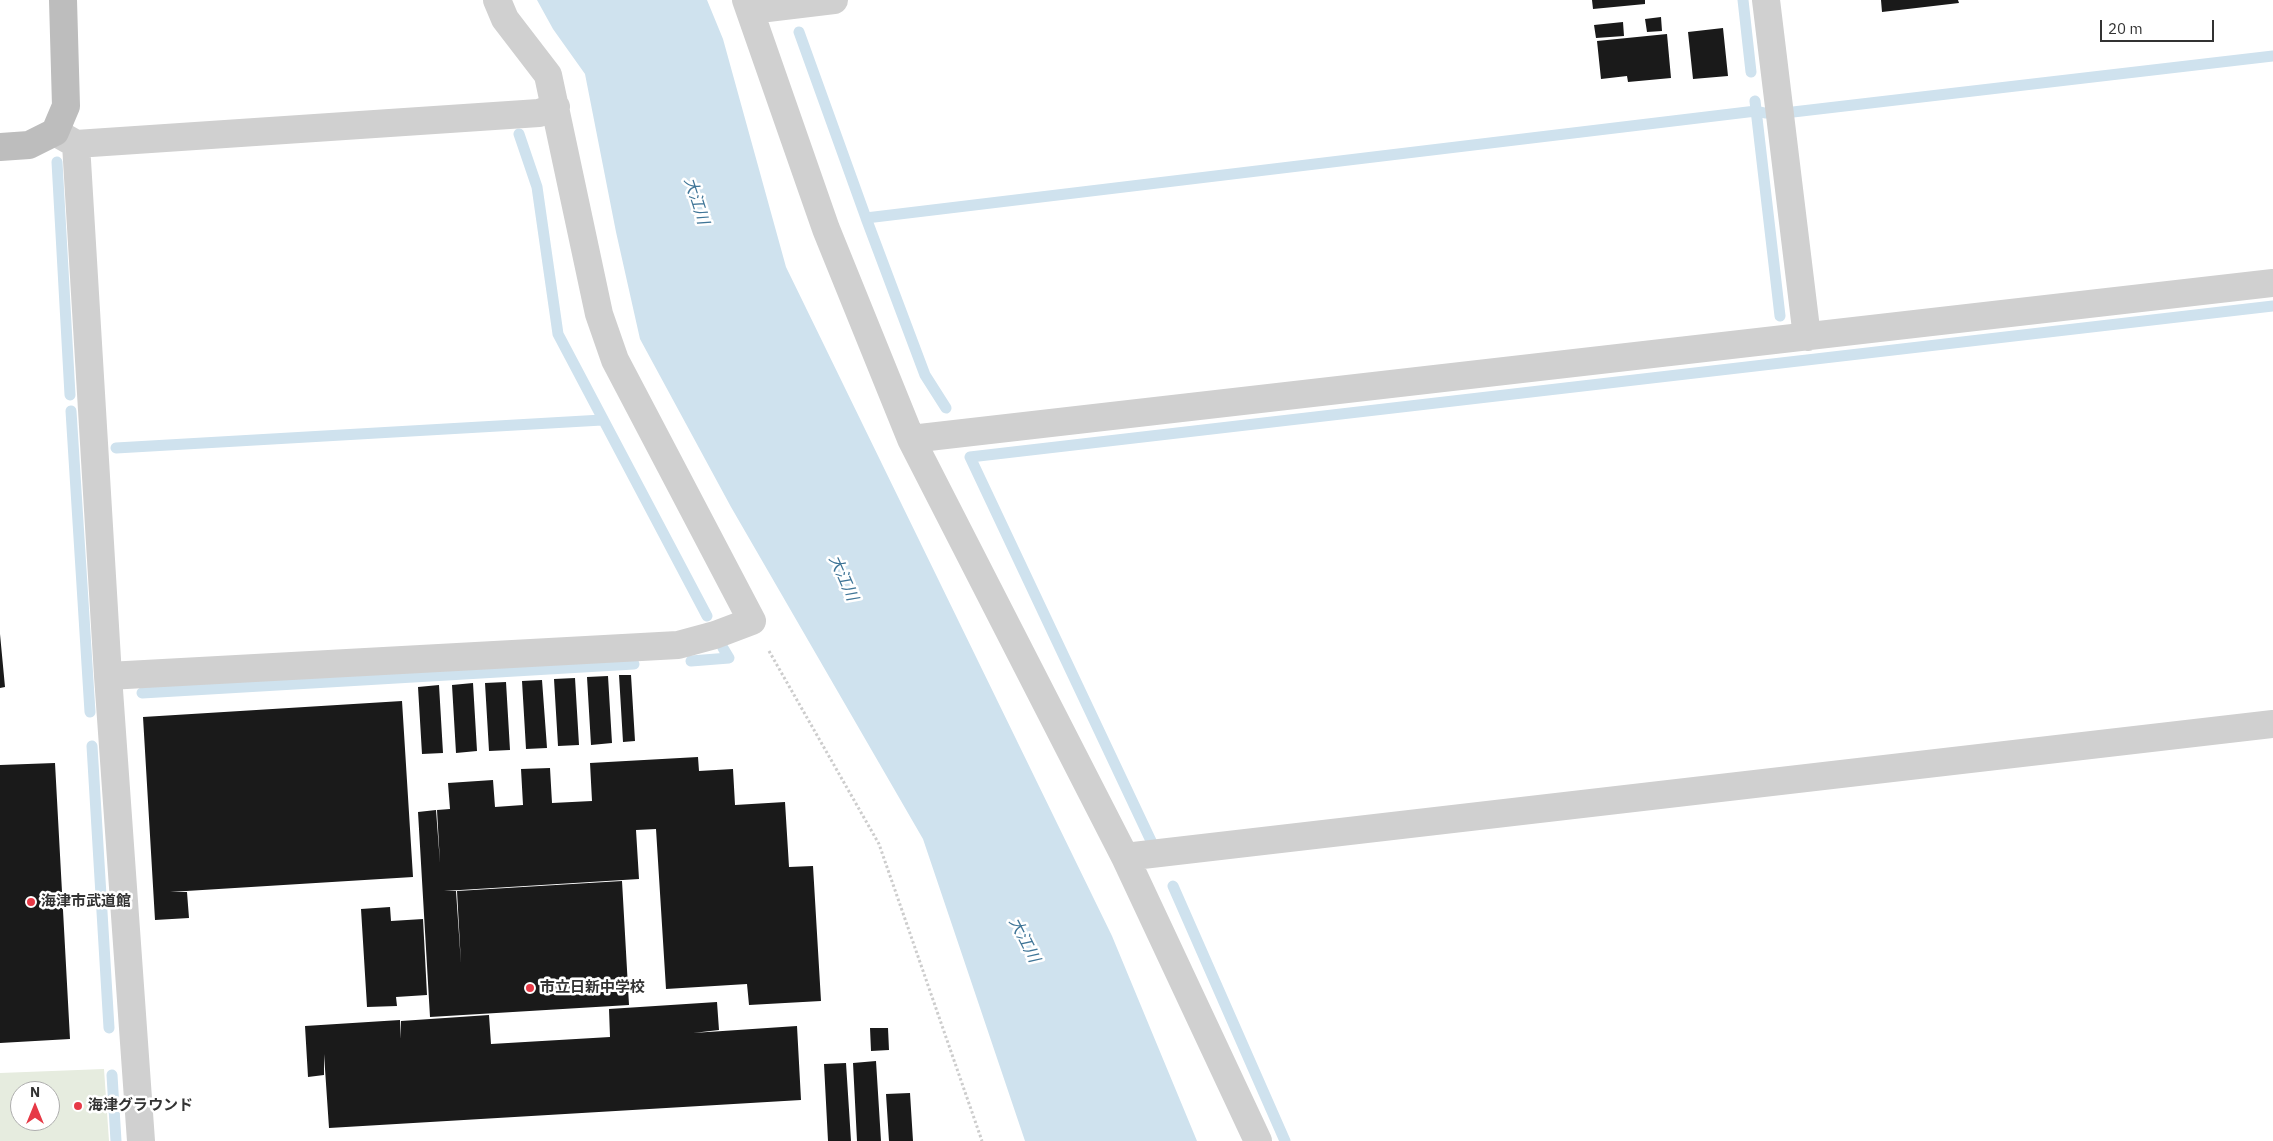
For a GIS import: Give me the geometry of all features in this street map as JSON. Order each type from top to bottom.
[{"type":"street","points":[[63,0],[66,138],[108,676],[141,1141]]},
{"type":"street","points":[[108,676],[678,644],[715,635],[752,621],[614,360],[598,314],[548,75],[505,19],[497,0]]},
{"type":"street","points":[[834,0],[748,5],[826,229],[911,439],[1125,857],[1258,1141]]},
{"type":"street","points":[[1766,0],[1807,337]]},
{"type":"street","points":[[0,147],[29,145],[66,138],[539,113],[556,107]]},
{"type":"street","points":[[911,439],[2273,283]]},
{"type":"street","points":[[1125,857],[2273,724]]},
{"type":"path","points":[[752,621],[879,844],[982,1141]]},
{"type":"shaded area","name":"海津グラウンド","points":[[104,1069],[109,1141],[0,1141],[0,1073]]},
{"type":"water","name":"大江川","points":[[537,0],[707,0],[723,39],[786,267],[1112,936],[1197,1141],[1025,1141],[923,839],[731,507],[640,339],[616,232],[585,74],[553,29]]},
{"type":"building","points":[[1592,0],[1645,0],[1645,4],[1593,9]]},
{"type":"building","points":[[1881,0],[1958,0],[1959,3],[1882,12]]},
{"type":"building","points":[[1661,17],[1662,31],[1647,32],[1645,19]]},
{"type":"building","points":[[1623,22],[1624,36],[1596,38],[1594,25]]},
{"type":"building","points":[[1723,28],[1728,76],[1693,79],[1688,32]]},
{"type":"building","points":[[1667,34],[1671,78],[1628,82],[1627,76],[1601,79],[1597,41]]},
{"type":"building","points":[[0,634],[5,687],[0,688]]},
{"type":"building","points":[[619,675],[631,675],[635,741],[623,742]]},
{"type":"building","points":[[608,676],[612,743],[591,745],[587,677]]},
{"type":"building","points":[[575,678],[579,745],[558,746],[554,679]]},
{"type":"building","points":[[542,680],[547,748],[526,749],[522,681]]},
{"type":"building","points":[[506,682],[510,750],[489,751],[485,683]]},
{"type":"building","points":[[473,683],[477,751],[456,753],[452,685]]},
{"type":"building","points":[[439,685],[443,753],[422,754],[418,687]]},
{"type":"building","points":[[402,701],[413,877],[170,892],[187,892],[189,918],[155,920],[143,717]]},
{"type":"building","points":[[698,757],[699,771],[733,769],[735,805],[785,802],[789,867],[813,866],[821,1001],[749,1005],[747,984],[666,989],[656,829],[636,830],[639,879],[444,891],[456,891],[461,964],[457,891],[622,881],[629,1005],[430,1017],[418,812],[436,810],[440,863],[437,810],[450,809],[448,783],[493,780],[495,807],[523,805],[521,769],[550,768],[552,803],[592,801],[590,763]]},
{"type":"building","name":"海津市武道館","points":[[55,763],[70,1039],[0,1043],[0,765]]},
{"type":"building","points":[[390,907],[391,921],[423,919],[427,995],[396,997],[397,1006],[367,1007],[361,909]]},
{"type":"building","points":[[717,1002],[719,1030],[693,1033],[797,1026],[801,1100],[329,1128],[324,1054],[324,1075],[308,1077],[305,1026],[400,1020],[401,1039],[401,1021],[489,1015],[491,1044],[610,1037],[609,1009]]},
{"type":"building","points":[[870,1028],[888,1028],[889,1050],[871,1051]]},
{"type":"building","points":[[876,1061],[881,1141],[857,1141],[853,1063]]},
{"type":"building","points":[[846,1063],[851,1141],[828,1141],[824,1064]]},
{"type":"building","points":[[910,1093],[913,1141],[889,1141],[886,1094]]},
{"type":"waterway","points":[[1743,0],[1751,72]]},
{"type":"waterway","points":[[799,32],[866,218],[1756,111],[1765,113]]},
{"type":"waterway","points":[[1793,112],[2273,56]]},
{"type":"waterway","points":[[1755,101],[1780,316]]},
{"type":"waterway","points":[[519,134],[537,187],[558,334],[707,616]]},
{"type":"waterway","points":[[57,162],[70,395]]},
{"type":"waterway","points":[[866,218],[925,375],[946,408]]},
{"type":"waterway","points":[[1152,843],[970,457],[2273,306]]},
{"type":"waterway","points":[[71,411],[90,712]]},
{"type":"waterway","points":[[116,448],[602,420]]},
{"type":"waterway","points":[[691,661],[729,658],[723,648]]},
{"type":"waterway","points":[[142,693],[634,664]]},
{"type":"waterway","points":[[92,746],[109,1028]]},
{"type":"waterway","points":[[1173,886],[1285,1141]]},
{"type":"waterway","points":[[112,1075],[116,1141]]},
{"type":"place","name":"海津市武道館","points":[[31,902]]},
{"type":"place","name":"市立日新中学校","points":[[530,988]]},
{"type":"place","name":"海津グラウンド","points":[[78,1106]]}]
